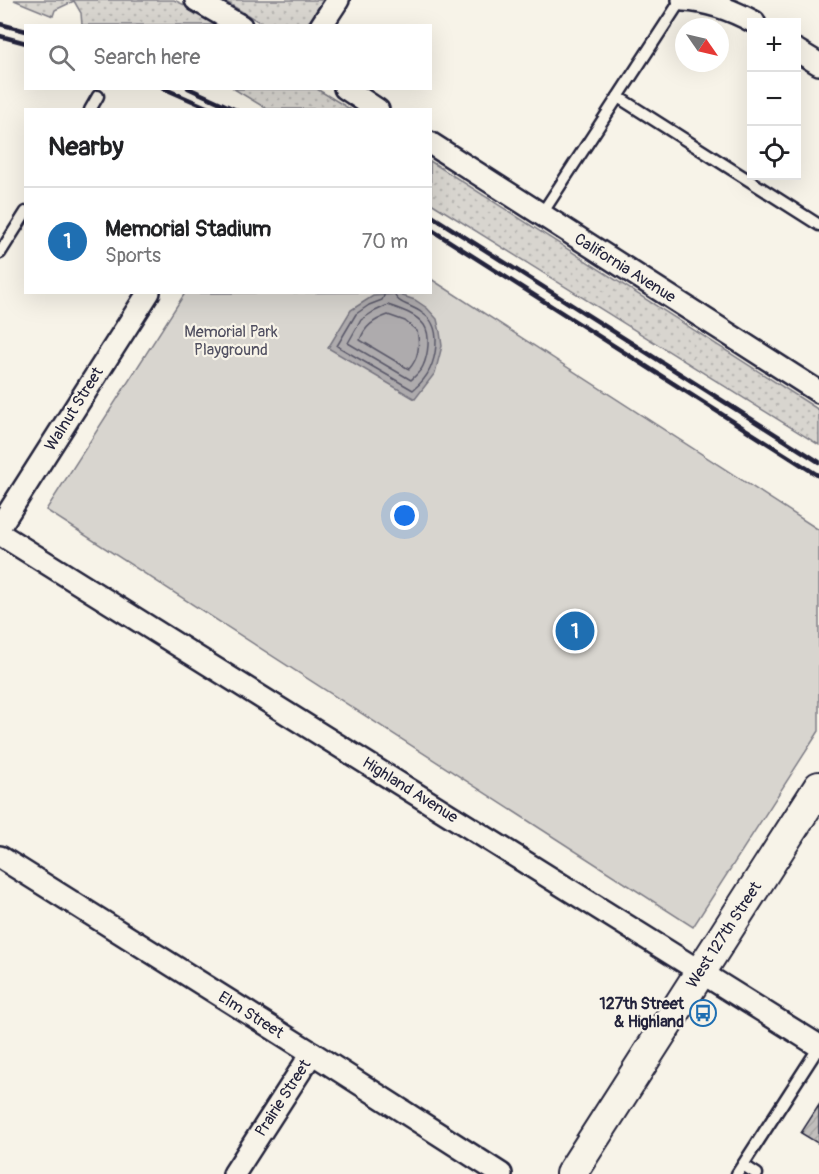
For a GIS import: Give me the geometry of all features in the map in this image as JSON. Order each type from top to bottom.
[{"type":"main road","name":"West 127th Street","points":[[571,1174],[819,787]]},
{"type":"street","points":[[196,0],[237,24]]},
{"type":"street","points":[[322,24],[338,0]]},
{"type":"street","points":[[682,0],[726,8],[747,18]]},
{"type":"street","points":[[801,53],[819,64]]},
{"type":"street","points":[[348,90],[375,108]]},
{"type":"street","name":"California Avenue","points":[[432,144],[819,392]]},
{"type":"street","name":"Walnut Street","points":[[0,526],[148,294]]},
{"type":"street","name":"Highland Avenue","points":[[0,534],[819,1047]]},
{"type":"street","name":"Elm Street","points":[[0,857],[501,1174]]},
{"type":"street","name":"Prairie Street","points":[[234,1174],[312,1053]]},
{"type":"lane","points":[[541,215],[682,0]]},
{"type":"lane","points":[[91,108],[98,96]]},
{"type":"lane","points":[[618,97],[819,225]]},
{"type":"lane","points":[[0,253],[24,215]]},
{"type":"lane","points":[[758,1174],[740,1169],[819,1047]]},
{"type":"green space","points":[[14,0],[174,0],[221,24],[82,24],[81,13],[74,1],[55,10],[53,16]]},
{"type":"green space","points":[[223,0],[323,0],[308,24],[262,24]]},
{"type":"green space","points":[[236,90],[319,90],[348,108],[265,108]]},
{"type":"green space","points":[[432,162],[819,410],[819,445],[432,204]]},
{"type":"green space","name":"Memorial Park Playground","points":[[432,280],[819,530],[819,731],[693,927],[46,510],[184,294],[432,294]]},
{"type":"water","points":[[397,294],[415,300],[427,308],[437,319],[440,332],[442,346],[435,373],[415,399],[328,348],[351,310],[373,296]]},
{"type":"building","points":[[819,1105],[819,1144],[801,1133]]},
{"type":"railway","points":[[0,24],[24,30]]},
{"type":"railway","points":[[0,36],[24,42]]},
{"type":"railway","points":[[168,90],[208,108]]},
{"type":"railway","points":[[192,90],[232,108]]},
{"type":"railway","points":[[432,216],[819,462]]},
{"type":"railway","points":[[432,230],[819,476]]},
{"type":"place","name":"Memorial Stadium","points":[[575,631]]},
{"type":"place","name":"127th Street & Highland","points":[[703,1013]]}]
